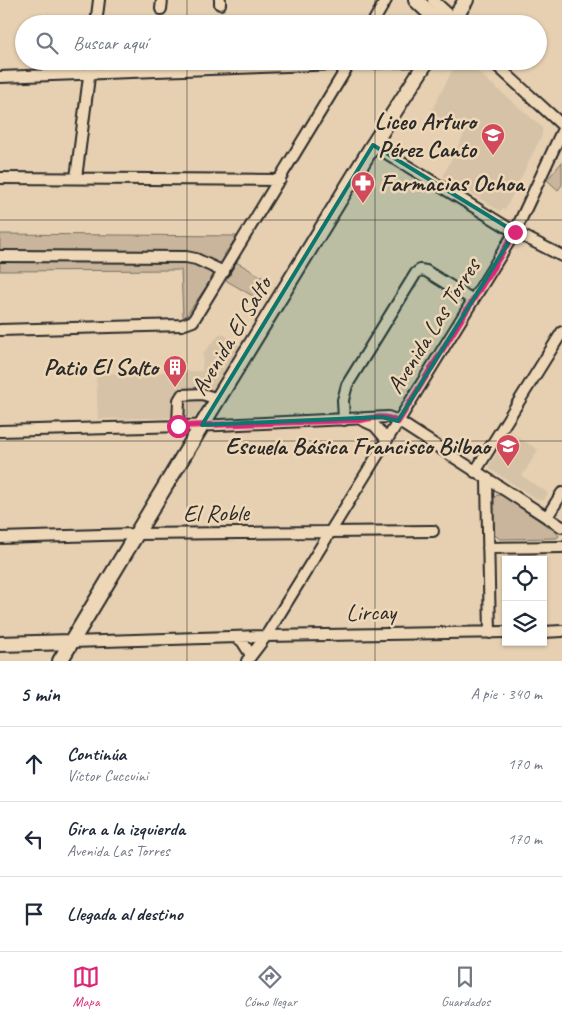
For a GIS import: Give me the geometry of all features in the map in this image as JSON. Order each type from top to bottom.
[{"type":"main road","points":[[416,0],[433,15]]},
{"type":"main road","points":[[457,15],[466,0]]},
{"type":"main road","name":"Avenida El Salto","points":[[60,661],[202,425],[421,70]]},
{"type":"main road","name":"Lircay","points":[[0,644],[71,642]]},
{"type":"street","points":[[97,15],[99,0]]},
{"type":"street","points":[[377,15],[386,0]]},
{"type":"street","points":[[434,0],[447,15]]},
{"type":"street","points":[[76,178],[90,70]]},
{"type":"street","points":[[0,77],[176,70]]},
{"type":"street","points":[[0,330],[190,324],[224,272],[346,70]]},
{"type":"street","points":[[502,70],[562,125]]},
{"type":"street","name":"Avenida Las Torres","points":[[249,658],[266,636],[515,232],[562,132]]},
{"type":"street","points":[[374,145],[515,232],[562,256]]},
{"type":"street","points":[[0,178],[280,180]]},
{"type":"street","points":[[0,256],[186,257],[196,259],[224,272]]},
{"type":"street","points":[[344,420],[343,400],[347,385],[416,273],[420,270],[426,271],[472,300]]},
{"type":"street","points":[[475,472],[562,332]]},
{"type":"street","points":[[178,426],[179,400],[182,394],[202,394],[218,399]]},
{"type":"street","points":[[0,431],[361,420],[388,417],[562,527]]},
{"type":"street","points":[[361,420],[375,426],[386,440]]},
{"type":"street","points":[[487,480],[490,633]]},
{"type":"street","points":[[547,517],[562,493]]},
{"type":"street","name":"El Roble","points":[[0,538],[433,530]]},
{"type":"street","points":[[488,548],[562,547]]},
{"type":"street","points":[[547,632],[562,631]]},
{"type":"street","name":"Lircay","points":[[71,642],[266,636],[502,632]]},
{"type":"street","points":[[236,637],[242,641],[249,658]]},
{"type":"highlighted area","points":[[373,145],[515,232],[398,421],[382,417],[202,425],[284,292]]},
{"type":"shaded area","name":"Liceo Arturo Pérez Canto","points":[[452,70],[476,70],[542,127],[542,135],[506,208],[500,211],[443,176],[464,134],[431,112]]},
{"type":"shaded area","points":[[562,162],[562,185],[558,190],[547,180]]},
{"type":"shaded area","points":[[0,234],[237,236],[224,255],[271,282],[258,299],[215,274],[186,316],[183,316],[181,270],[0,271]]},
{"type":"shaded area","points":[[221,333],[241,346],[199,417],[98,419],[96,374],[202,371],[203,353]]},
{"type":"shaded area","name":"Escuela Básica Francisco Bilbao","points":[[510,432],[538,450],[522,476],[548,493],[544,500],[538,500],[490,469],[490,464]]},
{"type":"shaded area","points":[[497,495],[502,495],[559,536],[557,538],[500,539],[493,534],[492,500]]},
{"type":"place","name":"Liceo Arturo Pérez Canto","points":[[493,156]]},
{"type":"place","name":"Farmacias Ochoa","points":[[363,204]]},
{"type":"place","name":"Patio El Salto","points":[[175,388]]},
{"type":"place","name":"Escuela Básica Francisco Bilbao","points":[[508,467]]},
{"type":"route","points":[[178,426],[361,420],[382,417],[388,417],[398,422],[515,232]]}]
